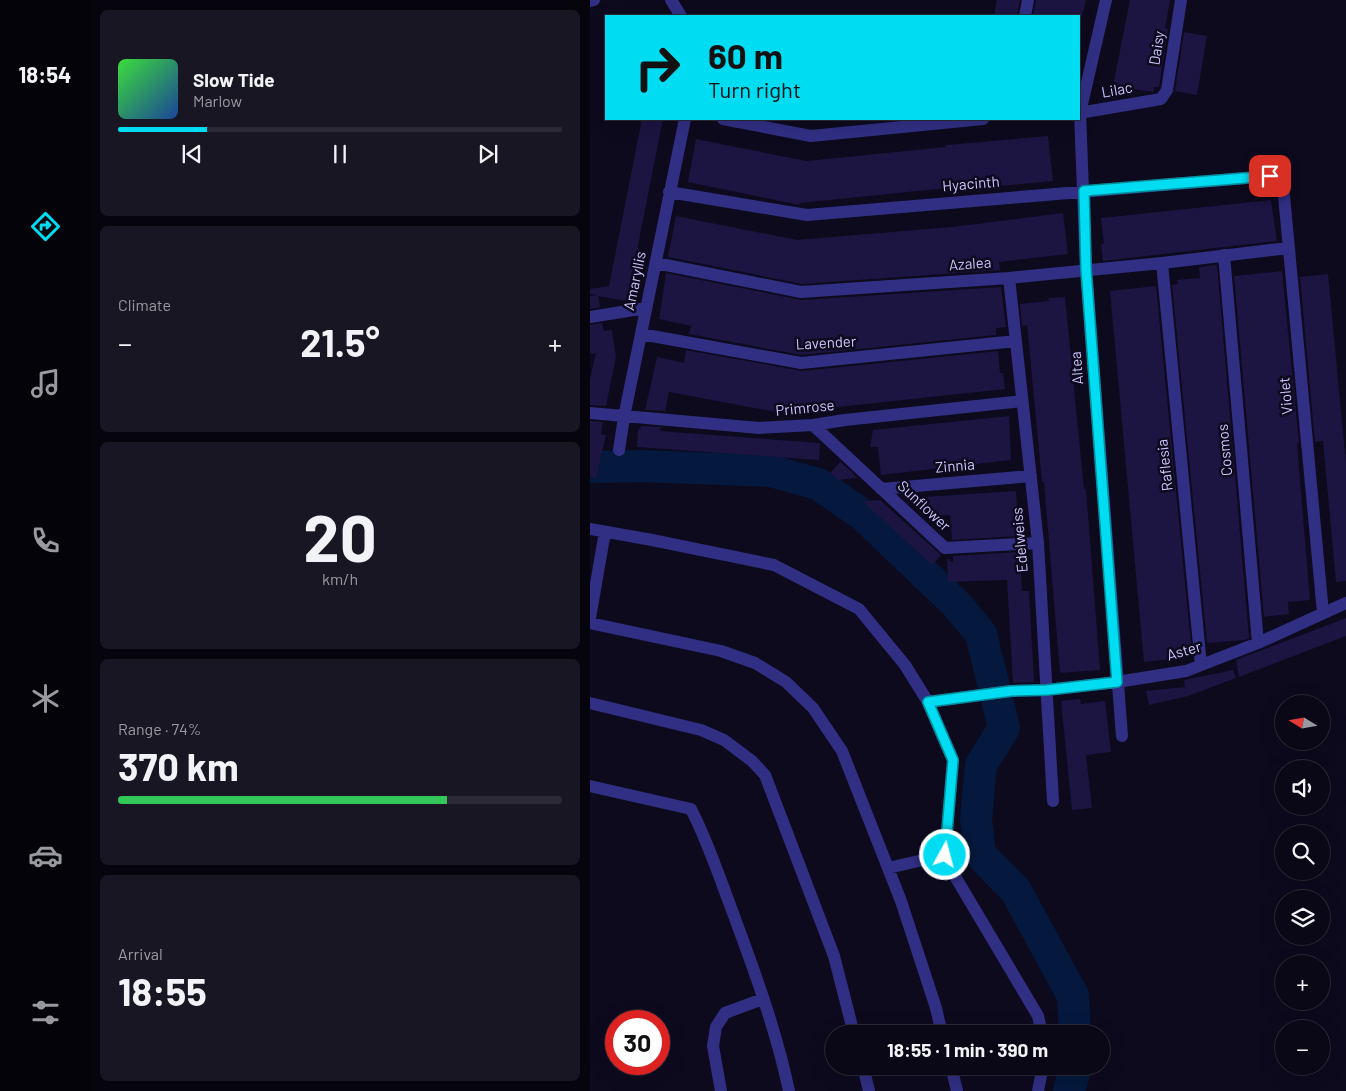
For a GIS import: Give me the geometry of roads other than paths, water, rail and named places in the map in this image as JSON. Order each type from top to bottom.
[{"type":"street","points":[[590,2],[594,0]]},
{"type":"street","points":[[672,0],[680,15]]},
{"type":"street","points":[[1026,15],[1028,0]]},
{"type":"street","name":"Altea","points":[[1080,109],[1106,0]]},
{"type":"street","name":"Daisy","points":[[1161,99],[1167,90],[1181,0]]},
{"type":"street","name":"Lilac","points":[[1080,113],[1161,99]]},
{"type":"street","name":"Amaryllis","points":[[618,450],[685,120]]},
{"type":"street","points":[[728,120],[812,136],[973,120]]},
{"type":"street","name":"Altea","points":[[1079,120],[1086,269],[1122,736]]},
{"type":"street","name":"Hyacinth","points":[[669,192],[806,215],[1270,176],[1277,179]]},
{"type":"street","name":"Violet","points":[[1277,179],[1283,184],[1323,613]]},
{"type":"street","name":"Azalea","points":[[656,263],[801,292],[1010,278],[1288,248]]},
{"type":"street","name":"Cosmos","points":[[1224,255],[1258,643]]},
{"type":"street","name":"Raflesia","points":[[1162,263],[1201,665]]},
{"type":"street","name":"Edelweiss","points":[[1010,278],[1038,543],[1053,801]]},
{"type":"street","points":[[590,317],[646,308]]},
{"type":"street","name":"Lavender","points":[[640,334],[801,363],[1016,341]]},
{"type":"street","name":"Primrose","points":[[590,413],[758,428],[813,425],[1022,401]]},
{"type":"street","name":"Sunflower","points":[[813,425],[945,548],[1038,543]]},
{"type":"street","name":"Zinnia","points":[[881,489],[1031,476]]},
{"type":"street","points":[[590,529],[774,566],[858,609],[904,665],[928,702],[953,760],[945,855],[956,878],[1038,1016],[1040,1025]]},
{"type":"street","points":[[590,618],[605,532]]},
{"type":"street","name":"Aster","points":[[928,702],[1011,691],[1047,690],[1117,682],[1186,671],[1258,643],[1346,603]]},
{"type":"street","points":[[590,623],[721,651],[755,663],[786,682],[814,708],[842,752],[901,900],[940,1025]]},
{"type":"street","points":[[590,703],[700,730],[724,740],[752,761],[765,775],[834,956],[852,1025]]},
{"type":"street","points":[[590,786],[691,809],[701,828],[740,932],[783,1062],[789,1091]]},
{"type":"street","points":[[888,868],[945,855]]},
{"type":"street","points":[[721,1091],[713,1046],[716,1027],[725,1013],[762,999]]},
{"type":"street","points":[[865,1075],[869,1091]]},
{"type":"street","points":[[953,1075],[957,1091]]},
{"type":"street","points":[[1038,1091],[1041,1075]]},
{"type":"waterway","points":[[590,467],[643,466],[771,471],[818,484],[863,515],[957,605],[981,634],[1004,728],[981,765],[976,819],[980,854],[1016,891],[1073,996],[1075,1025]]},
{"type":"waterway","points":[[1069,1091],[1073,1075]]}]
